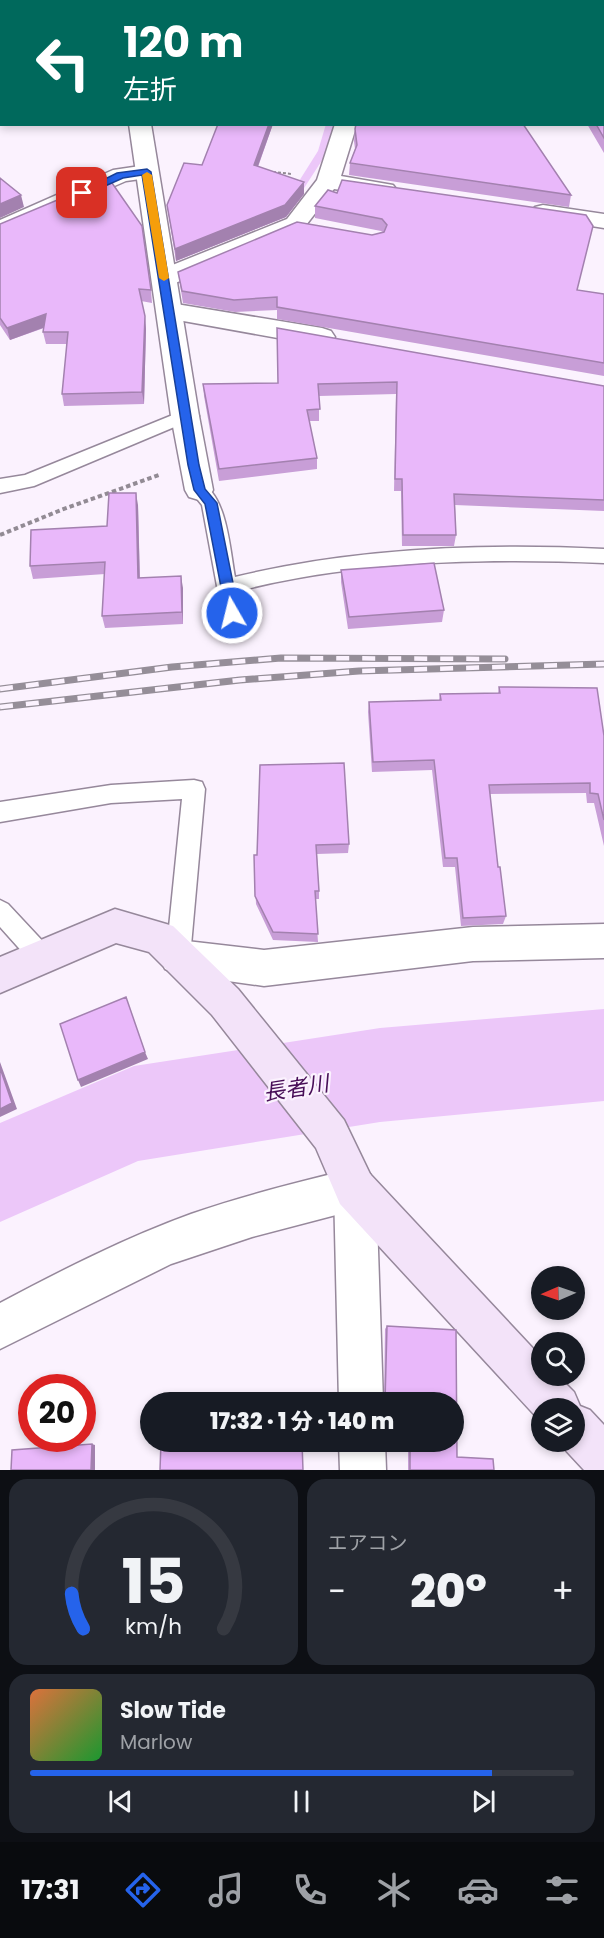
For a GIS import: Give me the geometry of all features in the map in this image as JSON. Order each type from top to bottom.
[{"type":"main road","points":[[0,975],[115,926],[160,938],[225,1002],[330,1134],[355,1189],[549,1398]]},
{"type":"main road","points":[[585,1438],[604,1458]]},
{"type":"street","points":[[140,126],[185,416],[200,490]]},
{"type":"street","points":[[164,278],[306,226],[328,181],[345,126]]},
{"type":"street","points":[[0,229],[121,175],[147,172]]},
{"type":"street","points":[[328,181],[408,193]]},
{"type":"street","points":[[523,210],[604,221]]},
{"type":"street","points":[[170,311],[345,341]]},
{"type":"street","points":[[178,957],[264,968],[473,944],[604,941]]},
{"type":"street","points":[[0,1327],[106,1271],[189,1236],[259,1213],[355,1189],[361,1392]]},
{"type":"street","points":[[362,1452],[363,1470]]},
{"type":"lane","points":[[0,473],[34,466],[185,416]]},
{"type":"lane","points":[[0,486],[28,481],[185,416]]},
{"type":"lane","points":[[200,490],[211,503],[229,586],[232,613]]},
{"type":"lane","points":[[229,586],[294,571],[430,557],[573,554],[604,556]]},
{"type":"lane","points":[[0,812],[111,794],[194,789],[178,957]]},
{"type":"lane","points":[[0,912],[42,957]]},
{"type":"path","points":[[265,172],[301,175]]},
{"type":"path","points":[[0,535],[61,510],[163,474]]},
{"type":"building","points":[[217,126],[268,126],[254,165],[304,182],[285,205],[175,249],[167,205],[184,163],[202,165]]},
{"type":"building","points":[[356,126],[524,126],[571,195],[350,163],[357,145]]},
{"type":"building","points":[[597,126],[604,126],[604,138]]},
{"type":"building","points":[[0,178],[21,195],[0,204]]},
{"type":"building","points":[[342,180],[586,215],[593,226],[577,290],[604,294],[604,363],[277,307],[277,297],[234,300],[182,291],[178,272],[297,222],[372,235],[384,232],[387,225],[382,219],[315,206],[328,190],[337,193]]},
{"type":"building","points":[[112,183],[142,226],[151,290],[139,289],[145,316],[142,392],[62,394],[68,332],[43,332],[46,314],[7,328],[0,318],[0,224],[74,193]]},
{"type":"building","points":[[277,328],[604,386],[604,500],[454,494],[456,535],[403,535],[402,479],[395,479],[397,382],[318,384],[320,409],[307,410],[317,458],[219,469],[203,384],[278,383]]},
{"type":"building","points":[[109,493],[136,493],[138,578],[181,576],[182,612],[102,616],[105,562],[30,566],[31,530],[107,526]]},
{"type":"building","points":[[434,563],[444,610],[349,617],[341,570]]},
{"type":"building","points":[[499,687],[597,688],[604,736],[604,820],[598,794],[590,793],[590,783],[489,785],[506,916],[463,918],[457,858],[445,858],[434,760],[373,762],[369,702],[441,700],[440,694],[500,693]]},
{"type":"building","points":[[344,763],[349,844],[316,845],[319,891],[315,891],[318,934],[273,932],[255,896],[254,855],[257,855],[260,765]]},
{"type":"building","points":[[126,997],[145,1052],[78,1080],[60,1024]]},
{"type":"building","points":[[0,1068],[12,1103],[0,1109]]},
{"type":"building","points":[[387,1326],[456,1330],[456,1392],[385,1392]]},
{"type":"building","points":[[12,1450],[18,1450],[18,1452],[92,1452],[91,1470],[11,1470]]},
{"type":"building","points":[[161,1452],[302,1452],[303,1470],[160,1470]]},
{"type":"building","points":[[410,1452],[457,1452],[457,1457],[493,1459],[494,1470],[410,1470]]},
{"type":"waterway","points":[[294,197],[323,151],[330,126]]},
{"type":"waterway","name":"長者川","points":[[0,1173],[134,1114],[380,1075],[604,1055]]},
{"type":"railway","points":[[0,689],[172,667],[281,658],[505,659]]},
{"type":"railway","points":[[0,707],[240,680],[359,671],[604,664]]},
{"type":"slow traffic","points":[[147,175],[164,278]]},
{"type":"route","points":[[82,193],[121,175],[147,172],[194,465],[200,490],[211,503],[229,586],[232,613]]}]
